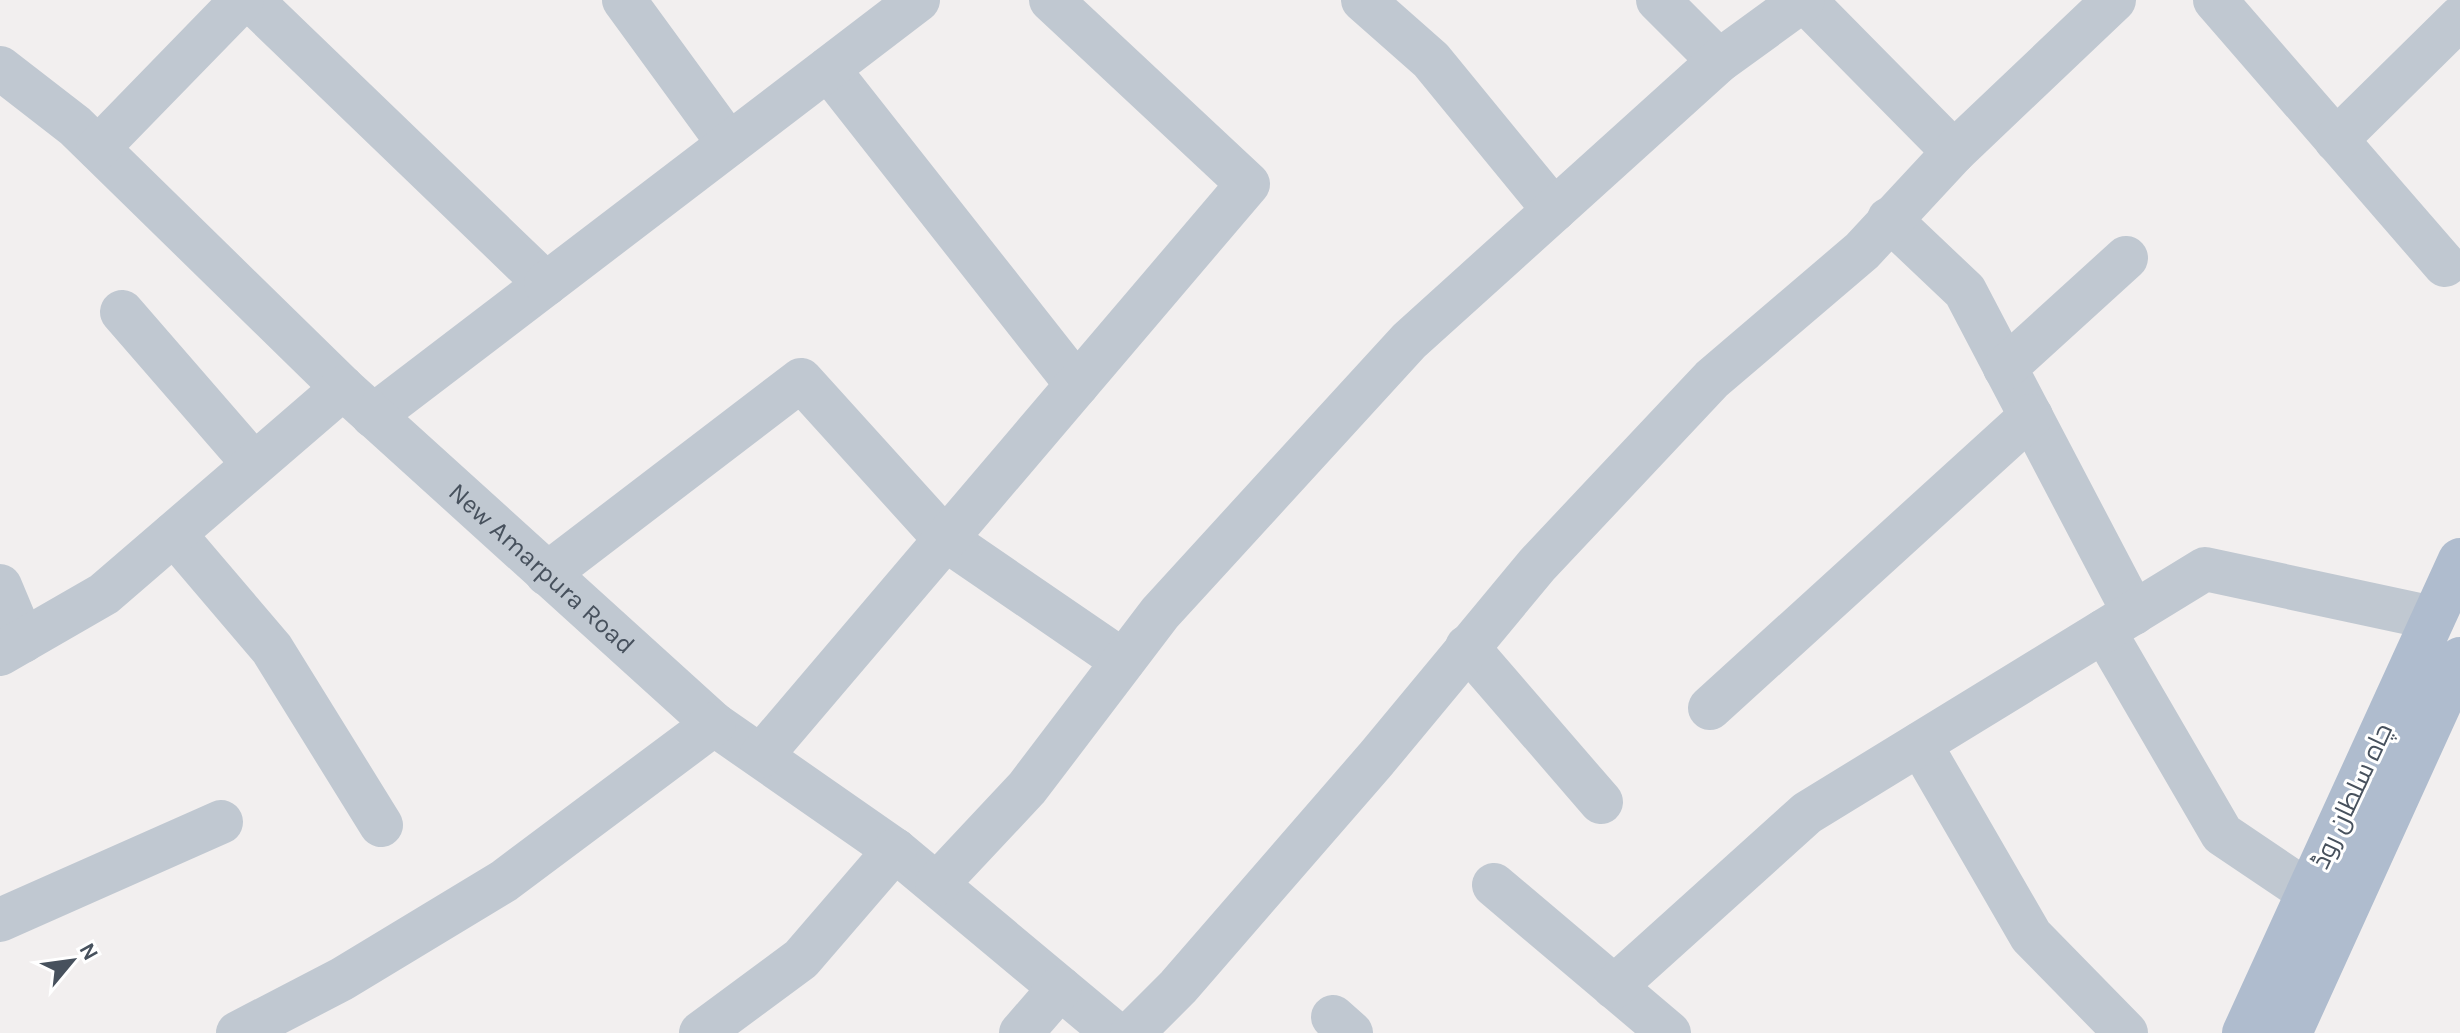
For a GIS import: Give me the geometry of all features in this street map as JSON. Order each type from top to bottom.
[{"type":"main road","name":"چاہ سلطان روڈ","points":[[2244,1033],[2460,560]]},
{"type":"main road","name":"چاہ سلطان روڈ","points":[[2290,1033],[2460,659]]},
{"type":"street","points":[[98,148],[242,0]]},
{"type":"street","points":[[251,0],[546,284]]},
{"type":"street","points":[[624,0],[729,144]]},
{"type":"street","points":[[0,586],[11,648],[104,594],[254,464],[546,284],[918,0]]},
{"type":"street","points":[[761,756],[1248,184],[1051,0]]},
{"type":"street","points":[[1363,0],[1431,60],[1554,210]]},
{"type":"street","points":[[1658,0],[1719,61]]},
{"type":"street","points":[[937,884],[1027,788],[1160,613],[1409,341],[1719,61],[1803,0],[1954,152]]},
{"type":"street","points":[[1132,1033],[1189,975],[1376,759],[1537,565],[1712,379],[1862,251],[1954,152],[2114,0]]},
{"type":"street","points":[[2215,0],[2445,265]]},
{"type":"street","points":[[2336,140],[2460,18]]},
{"type":"street","name":"New Amarpura Road","points":[[0,68],[75,126],[358,402],[714,724],[895,850],[1114,1033]]},
{"type":"street","points":[[828,69],[1077,385]]},
{"type":"street","points":[[1889,219],[1965,291],[2031,416],[2119,622],[2222,834],[2308,892]]},
{"type":"street","points":[[2005,368],[2126,258]]},
{"type":"street","points":[[122,312],[254,464]]},
{"type":"street","points":[[547,574],[801,380],[945,539],[1123,661]]},
{"type":"street","points":[[1710,708],[2031,416]]},
{"type":"street","points":[[174,534],[272,649],[381,825]]},
{"type":"street","points":[[1614,987],[1807,813],[2205,569],[2433,618]]},
{"type":"street","points":[[1467,647],[1601,802]]},
{"type":"street","points":[[238,1033],[342,979],[504,881],[714,724]]},
{"type":"street","points":[[1920,744],[2031,936],[2126,1033]]},
{"type":"street","points":[[0,920],[221,822]]},
{"type":"street","points":[[701,1033],[801,959],[895,850]]},
{"type":"street","points":[[1494,885],[1614,987],[1652,1028]]},
{"type":"street","points":[[1021,1033],[1060,988]]}]
